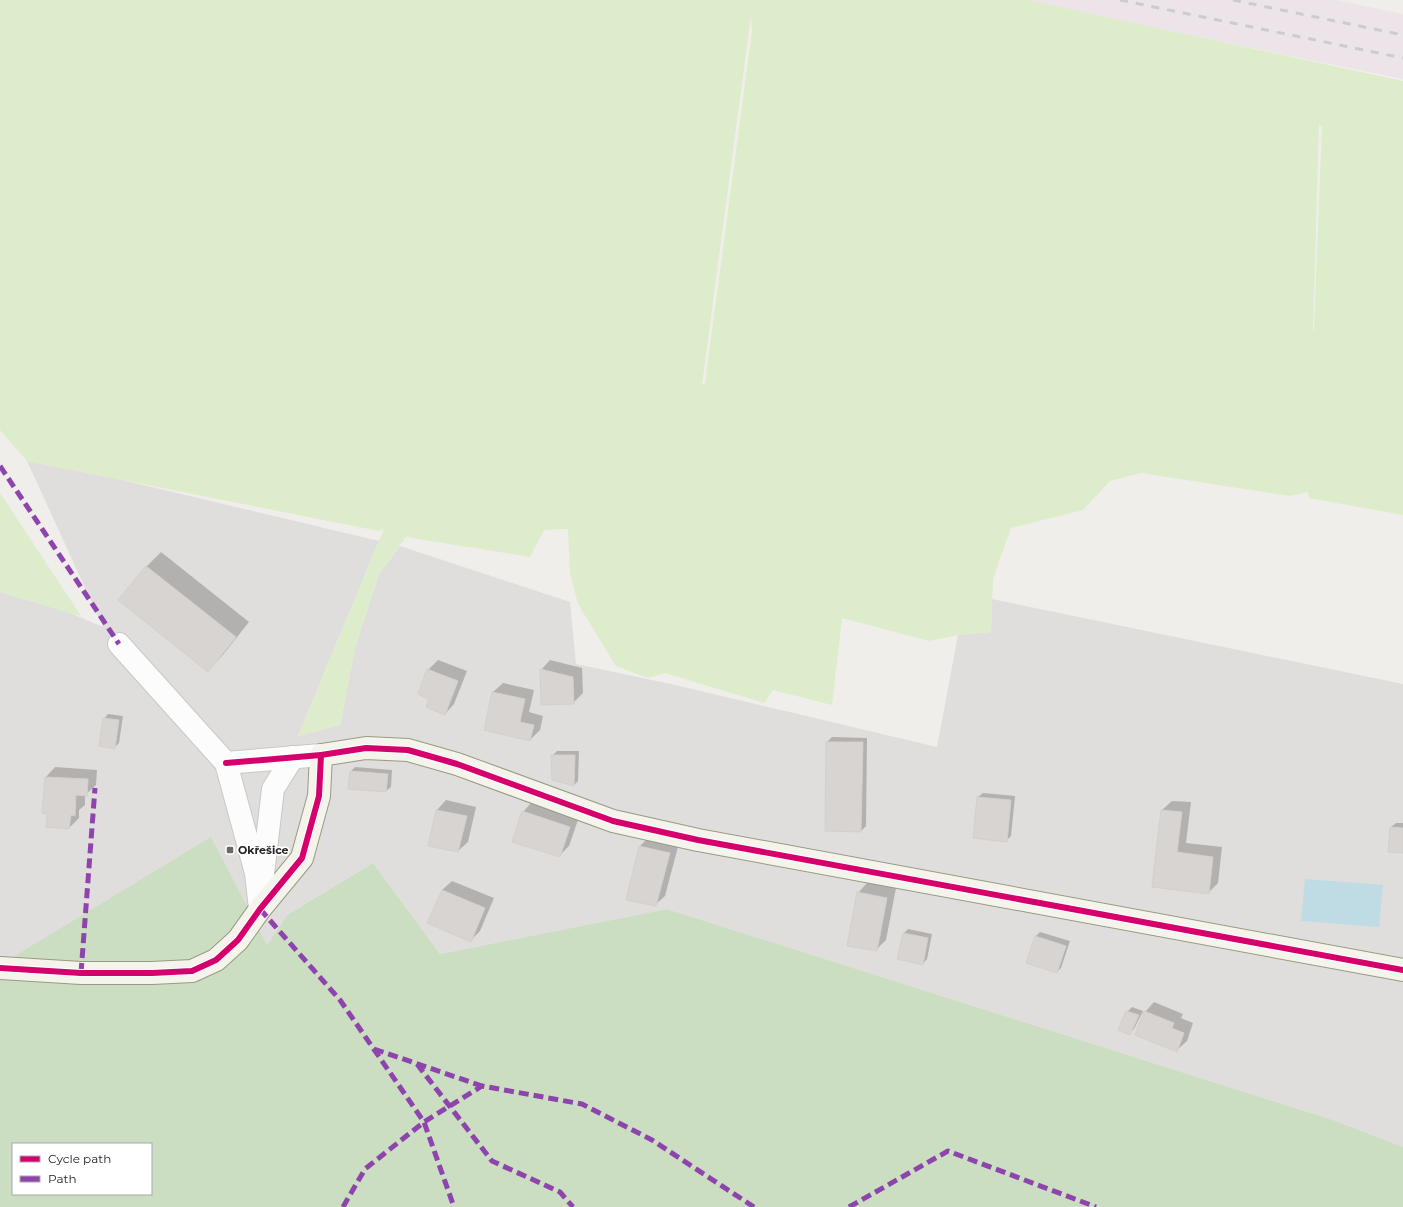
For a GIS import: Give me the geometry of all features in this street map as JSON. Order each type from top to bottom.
[{"type":"street","points":[[118,644],[226,763],[256,873],[260,909]]},
{"type":"street","points":[[226,763],[293,758],[366,748],[408,750],[457,764],[613,820],[690,838],[1403,970]]},
{"type":"street","points":[[0,968],[80,973],[192,971],[216,960],[238,940],[260,909],[302,858],[319,796],[321,755]]},
{"type":"street","points":[[260,909],[265,848],[273,790],[293,758]]},
{"type":"shaded area","points":[[1018,0],[1336,0],[1403,14],[1403,79]]},
{"type":"shaded area","points":[[27,461],[118,479],[379,541],[298,736],[340,725],[355,648],[379,574],[400,546],[570,602],[576,664],[671,684],[937,747],[958,635],[991,632],[992,599],[1403,684],[1403,1147],[1333,1120],[667,909],[440,954],[373,863],[287,915],[267,945],[0,965],[0,592],[68,612],[103,627]]},
{"type":"green space","points":[[0,0],[1027,0],[1403,81],[1403,515],[1309,498],[1308,492],[1290,496],[1141,473],[1110,481],[1083,510],[1011,528],[993,579],[991,632],[958,635],[929,641],[842,618],[832,705],[773,690],[764,703],[665,673],[648,678],[616,666],[578,604],[570,573],[568,529],[544,530],[530,557],[406,537],[379,574],[355,648],[340,725],[298,736],[384,529],[379,531],[27,461],[0,430]],"holes":[[[751,15],[752,31],[705,383],[702,385]],[[1319,125],[1322,126],[1313,330]]]},
{"type":"green space","points":[[0,493],[8,505],[81,616],[0,592]]},
{"type":"green space","points":[[211,837],[267,945],[287,915],[373,863],[440,954],[667,909],[1333,1120],[1403,1147],[1403,1207],[0,1207],[0,965]]},
{"type":"water","points":[[1305,879],[1383,885],[1379,927],[1301,921]]},
{"type":"building","points":[[146,566],[236,637],[208,672],[118,600]]},
{"type":"building","points":[[427,669],[458,681],[445,715],[426,707],[429,699],[418,694]]},
{"type":"building","points":[[540,669],[573,677],[574,704],[541,705]]},
{"type":"building","points":[[492,692],[525,699],[520,722],[534,725],[530,741],[484,730]]},
{"type":"building","points":[[103,718],[119,720],[115,749],[99,746]]},
{"type":"building","points":[[826,742],[863,742],[861,832],[825,831]]},
{"type":"building","points":[[551,755],[575,755],[574,786],[552,780]]},
{"type":"building","points":[[350,771],[388,774],[386,792],[348,789]]},
{"type":"building","points":[[45,777],[88,779],[87,796],[76,795],[75,816],[71,815],[69,829],[46,827],[47,814],[42,813]]},
{"type":"building","points":[[977,797],[1011,800],[1007,842],[973,838]]},
{"type":"building","points":[[436,810],[467,816],[458,852],[428,846]]},
{"type":"building","points":[[1161,810],[1182,812],[1177,852],[1213,857],[1209,894],[1152,887]]},
{"type":"building","points":[[522,811],[570,827],[560,857],[512,842]]},
{"type":"building","points":[[1390,827],[1403,828],[1403,853],[1388,852]]},
{"type":"building","points":[[639,846],[670,853],[656,906],[626,900]]},
{"type":"building","points":[[442,890],[485,908],[471,942],[427,923]]},
{"type":"building","points":[[857,892],[887,898],[877,951],[847,946]]},
{"type":"building","points":[[903,933],[928,938],[923,965],[897,959]]},
{"type":"building","points":[[1035,936],[1066,946],[1057,973],[1026,963]]},
{"type":"building","points":[[1126,1011],[1139,1015],[1130,1035],[1118,1030]]},
{"type":"building","points":[[1144,1011],[1174,1023],[1172,1028],[1184,1033],[1177,1052],[1135,1035]]},
{"type":"railway","points":[[1120,0],[1403,58]]},
{"type":"railway","points":[[1233,0],[1403,35]]},
{"type":"marked path","points":[[0,466],[119,644]]},
{"type":"marked path","points":[[81,973],[95,788]]},
{"type":"marked path","points":[[260,909],[340,1000],[424,1122],[454,1207]]},
{"type":"marked path","points":[[374,1049],[482,1086]]},
{"type":"marked path","points":[[417,1064],[492,1161],[560,1192],[573,1207]]},
{"type":"marked path","points":[[343,1207],[365,1169],[424,1122],[482,1086],[582,1104],[652,1140],[754,1207]]},
{"type":"marked path","points":[[849,1207],[948,1151],[1096,1207]]},
{"type":"cycle path","points":[[226,763],[321,755],[366,748],[408,750],[457,764],[613,821],[698,840],[1403,970]]},
{"type":"cycle path","points":[[0,968],[81,973],[152,973],[192,971],[216,960],[238,940],[260,909],[302,858],[319,796],[321,755]]},
{"type":"place","name":"Okřešice","points":[[230,850]]}]
